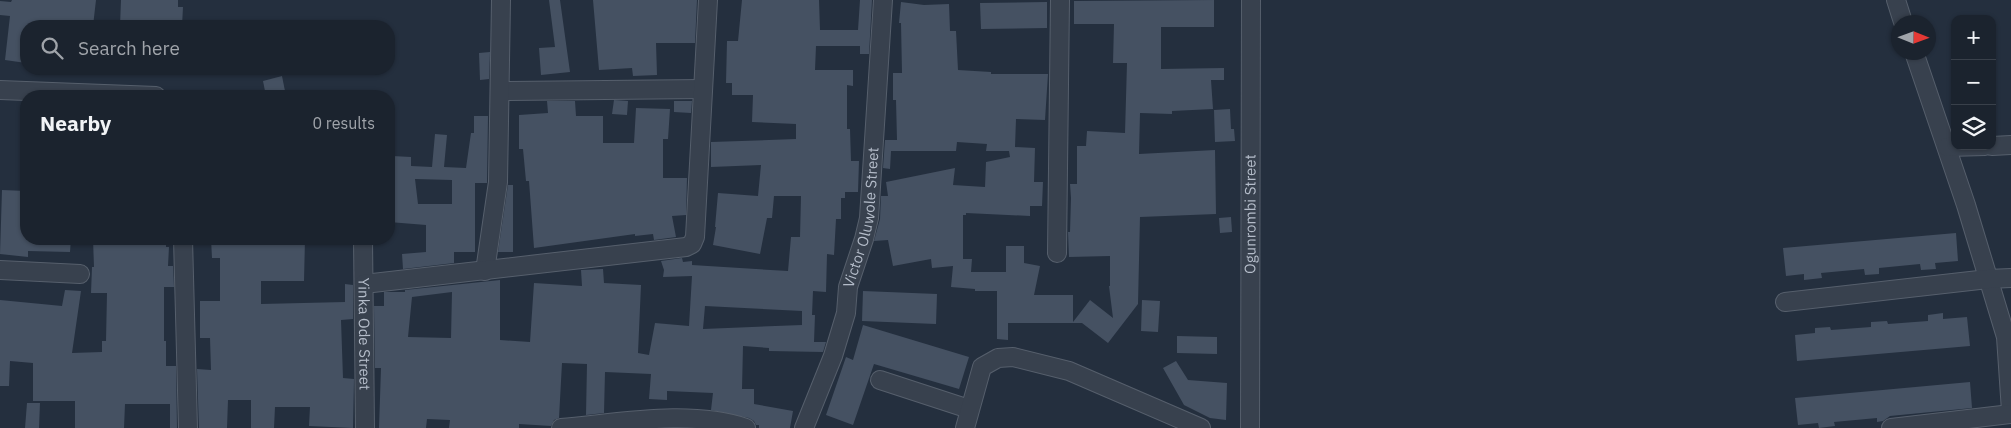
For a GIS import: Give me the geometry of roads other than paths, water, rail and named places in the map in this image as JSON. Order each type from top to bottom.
[{"type":"street","points":[[485,271],[498,182],[500,0]]},
{"type":"street","points":[[364,284],[686,247],[692,244],[695,237],[708,0]]},
{"type":"street","name":"Victor Oluwole Street","points":[[804,428],[833,356],[846,313],[848,287],[869,218],[883,0]]},
{"type":"street","points":[[1057,253],[1060,0]]},
{"type":"street","name":"Ogunrombi Street","points":[[1250,428],[1251,0]]},
{"type":"street","points":[[1896,0],[1901,15]]},
{"type":"street","points":[[1891,428],[2011,412],[2008,337],[1917,60]]},
{"type":"street","points":[[500,92],[703,89]]},
{"type":"street","points":[[0,90],[20,91]]},
{"type":"street","points":[[1996,146],[2011,146]]},
{"type":"street","points":[[1947,147],[1951,147]]},
{"type":"street","points":[[183,245],[188,428]]},
{"type":"street","name":"Yinka Ode Street","points":[[364,245],[365,428]]},
{"type":"street","points":[[0,270],[80,274]]},
{"type":"street","points":[[1785,302],[2011,278]]},
{"type":"street","points":[[964,428],[982,368],[998,358],[1013,357],[1069,371],[1201,428]]},
{"type":"street","points":[[880,380],[969,409]]},
{"type":"street","points":[[561,428],[690,417],[746,428]]}]
